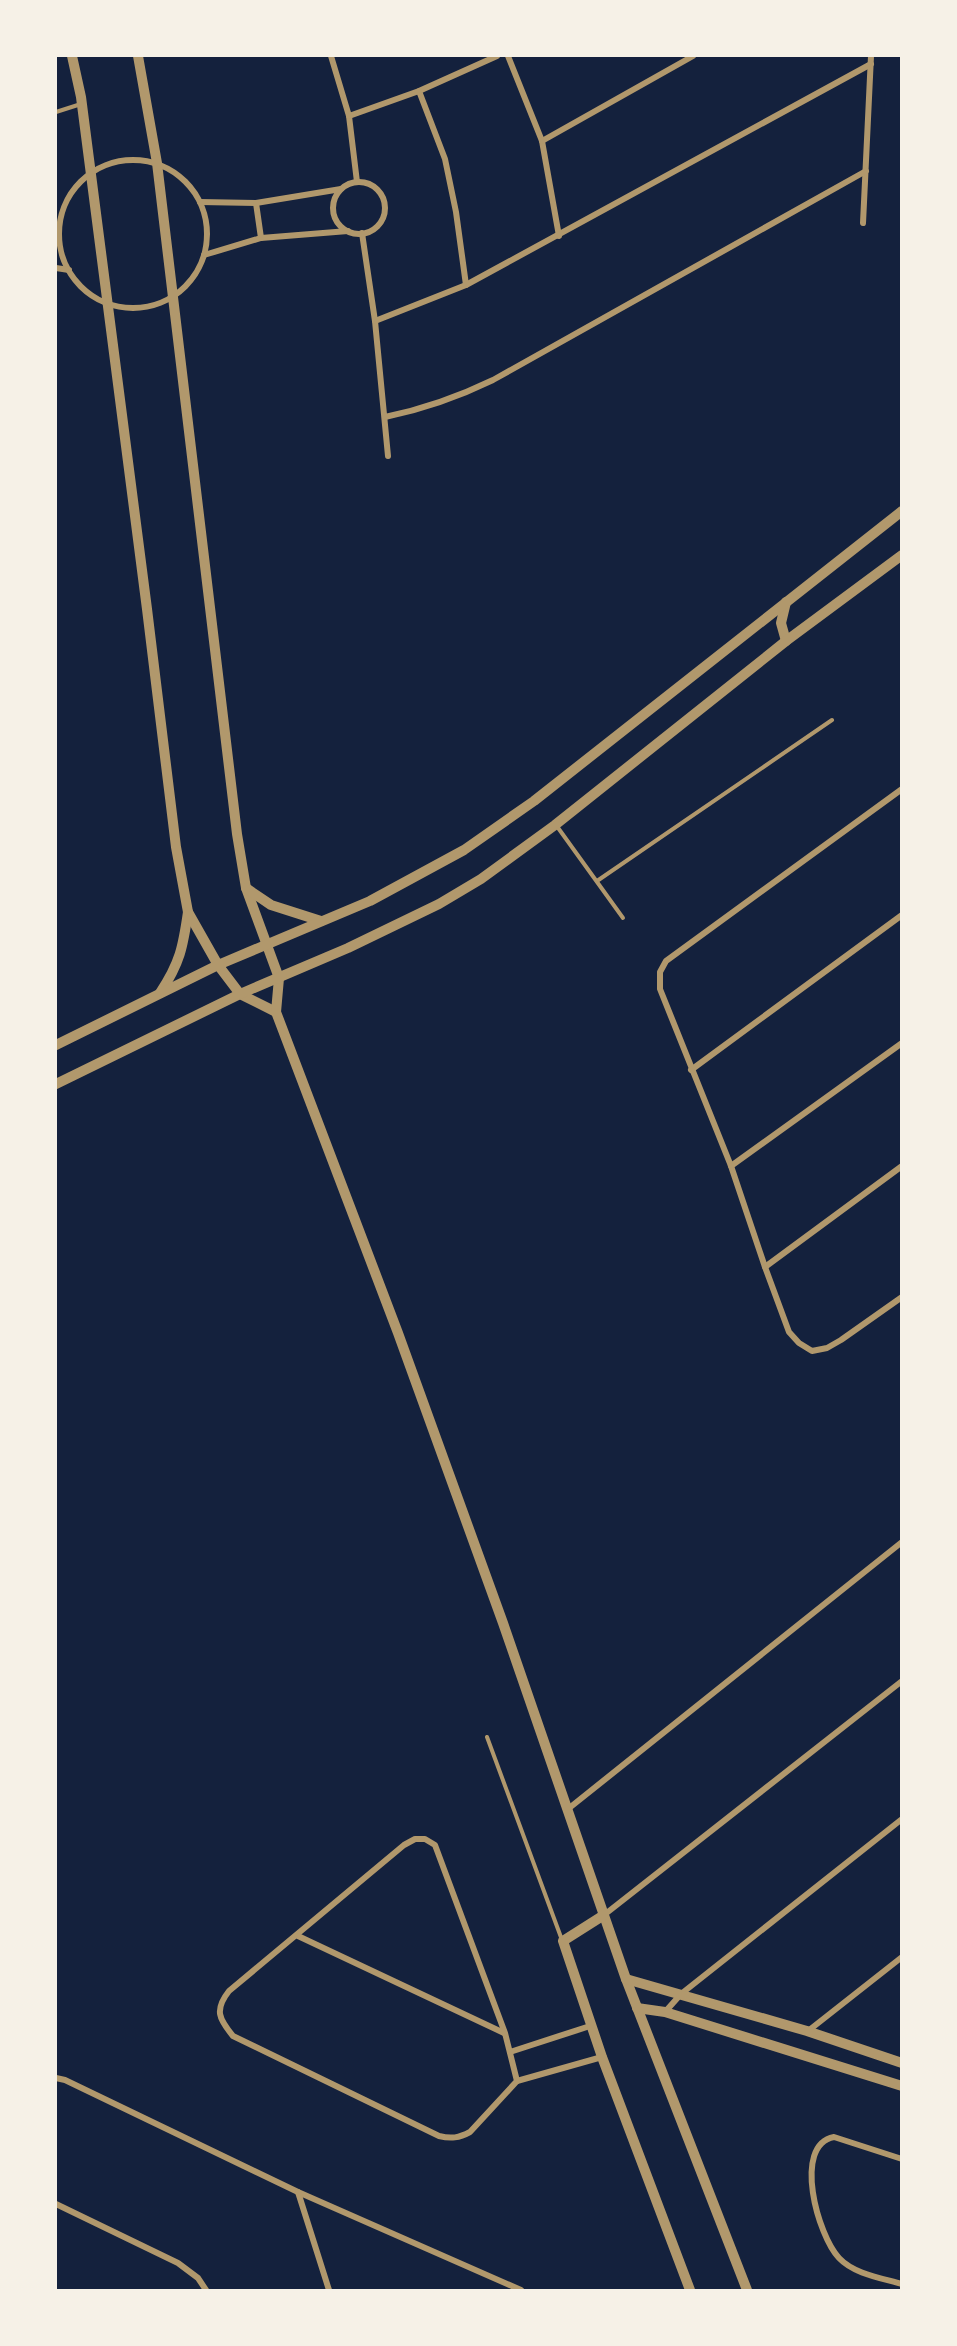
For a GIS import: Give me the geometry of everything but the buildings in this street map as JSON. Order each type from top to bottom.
[{"type":"street","points":[[72,56],[82,104],[176,847],[188,912],[218,965],[240,994],[276,1012]]},
{"type":"street","points":[[138,56],[157,164],[236,822],[246,888],[279,978],[276,1012],[398,1333],[568,1809],[626,1979],[747,2290]]},
{"type":"street","points":[[331,56],[349,116],[357,182]]},
{"type":"street","points":[[349,116],[418,91],[497,56]]},
{"type":"street","points":[[507,56],[542,141],[559,236]]},
{"type":"street","points":[[542,141],[693,56]]},
{"type":"street","points":[[863,223],[871,56]]},
{"type":"street","points":[[375,321],[466,285],[871,64]]},
{"type":"street","points":[[418,91],[445,159],[456,212],[466,285]]},
{"type":"street","points":[[134,160],[157,164],[183,178],[200,202],[206,219],[208,237],[204,255],[192,278],[173,296],[152,305],[129,308],[107,303],[85,290],[69,270],[61,252],[58,216],[72,192],[90,174],[111,163],[134,160]]},
{"type":"street","points":[[385,417],[453,399],[493,380],[866,171]]},
{"type":"street","points":[[200,202],[256,203],[341,189],[357,182],[365,182],[378,190],[385,206],[382,220],[376,227],[362,233],[348,231],[261,237],[204,255]]},
{"type":"street","points":[[341,189],[336,196],[334,214],[341,226],[348,231]]},
{"type":"street","points":[[256,203],[261,237]]},
{"type":"street","points":[[362,233],[375,321],[388,456]]},
{"type":"street","points":[[56,268],[69,270]]},
{"type":"street","points":[[56,1045],[218,965],[370,901],[464,850],[534,801],[902,511]]},
{"type":"street","points":[[56,1084],[240,994],[439,904],[481,879],[555,825],[786,641],[902,555]]},
{"type":"street","points":[[786,602],[781,623],[786,641]]},
{"type":"street","points":[[902,789],[666,961],[660,972],[660,988],[731,1166],[789,1332],[799,1343],[812,1351],[827,1348],[902,1297]]},
{"type":"street","points":[[246,888],[271,904],[321,921]]},
{"type":"street","points":[[158,994],[175,970],[182,948],[188,912]]},
{"type":"street","points":[[691,1070],[902,915]]},
{"type":"street","points":[[731,1166],[902,1043]]},
{"type":"street","points":[[765,1267],[902,1166]]},
{"type":"street","points":[[568,1809],[902,1542]]},
{"type":"street","points":[[690,2290],[590,2026],[562,1941],[604,1915],[902,1681]]},
{"type":"street","points":[[665,2013],[681,1994],[902,1819]]},
{"type":"street","points":[[517,2081],[505,2033],[435,1845],[425,1839],[415,1839],[404,1845],[222,1999],[219,2012],[224,2025],[233,2036],[439,2136],[450,2139],[460,2138],[470,2132],[517,2081],[602,2057]]},
{"type":"street","points":[[298,1936],[505,2033]]},
{"type":"street","points":[[807,2031],[902,1957]]},
{"type":"street","points":[[626,1979],[807,2031],[902,2063]]},
{"type":"street","points":[[637,2007],[665,2013],[902,2086]]},
{"type":"street","points":[[510,2052],[590,2026]]},
{"type":"street","points":[[56,2078],[65,2080],[298,2192],[521,2290]]},
{"type":"street","points":[[902,2159],[834,2137],[825,2139],[818,2145],[812,2174],[813,2200],[821,2228],[830,2247],[840,2259],[854,2269],[902,2284]]},
{"type":"street","points":[[298,2192],[329,2290]]},
{"type":"street","points":[[56,2204],[178,2263],[198,2278],[206,2290]]},
{"type":"lane","points":[[56,112],[82,104]]},
{"type":"lane","points":[[597,881],[832,720]]},
{"type":"lane","points":[[555,825],[623,918]]},
{"type":"lane","points":[[487,1737],[562,1941]]}]
